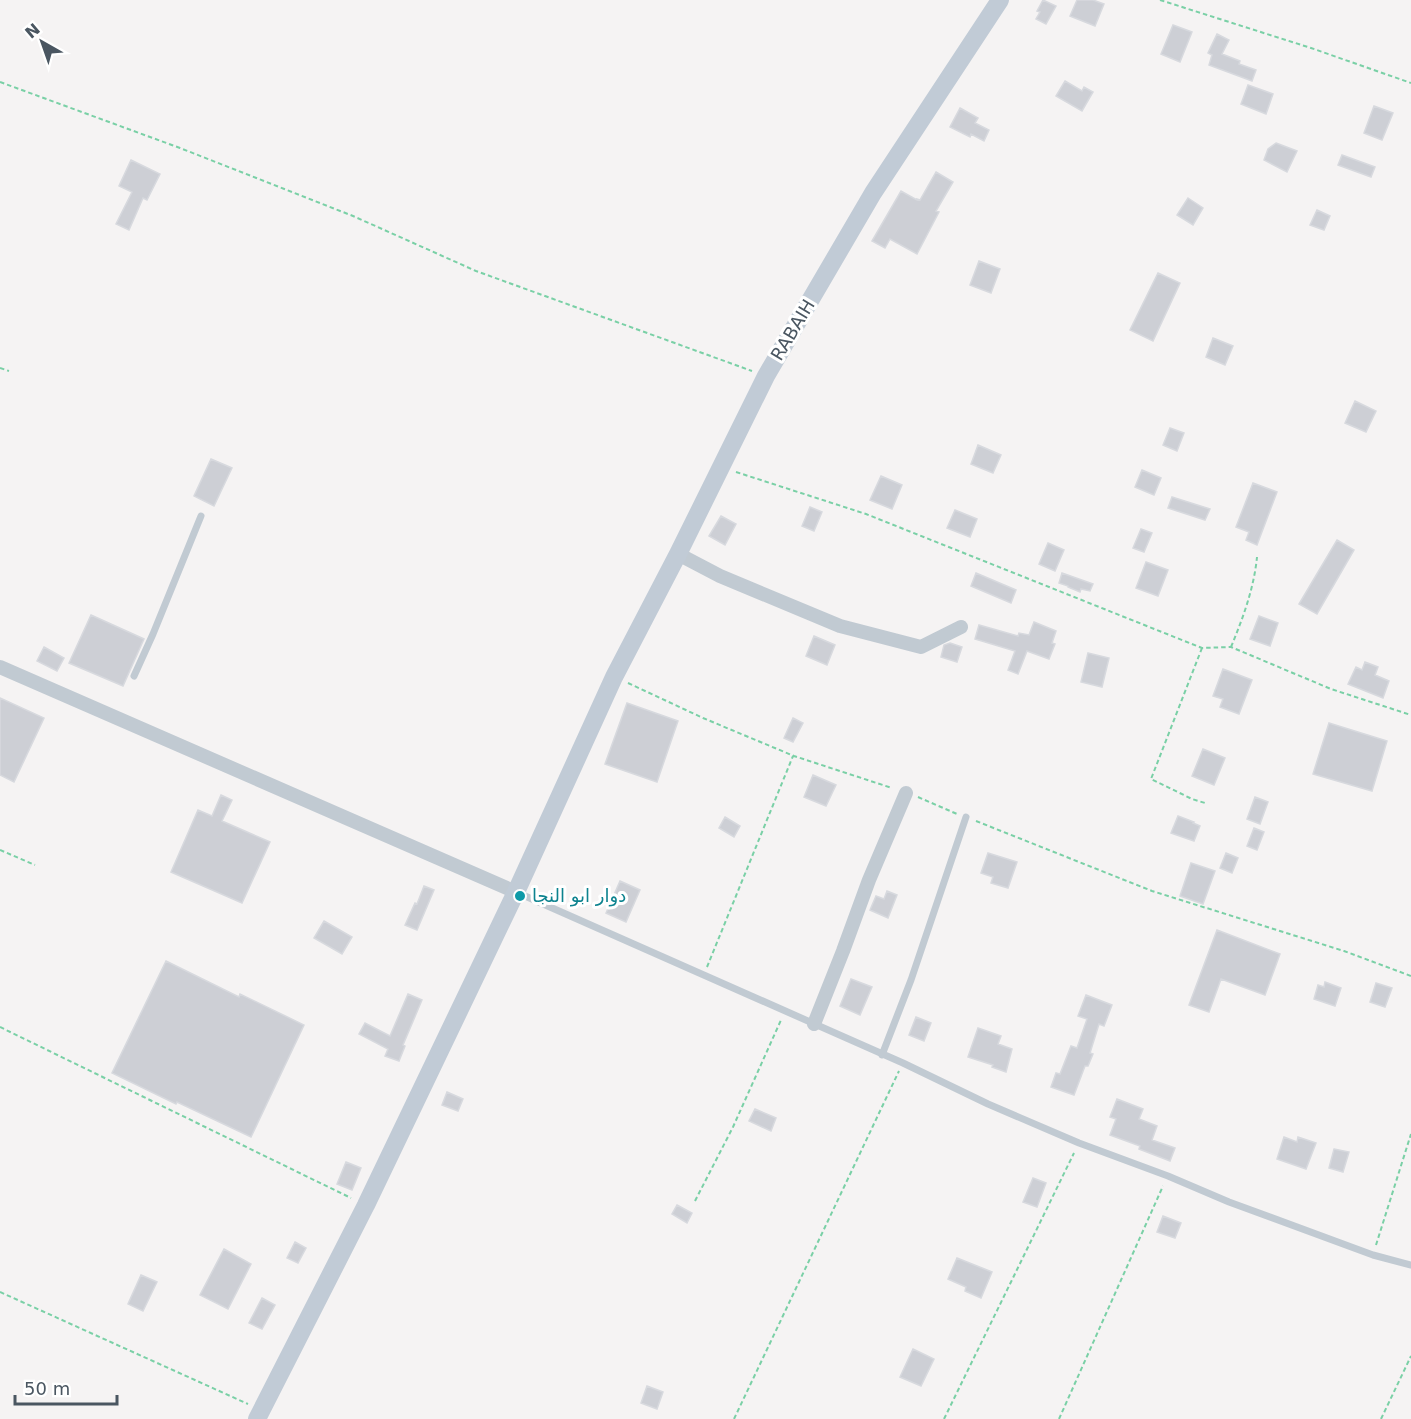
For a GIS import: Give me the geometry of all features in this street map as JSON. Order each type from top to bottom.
[{"type":"street","name":"RABAIH","points":[[259,1414],[366,1205],[516,892],[614,677],[766,376],[873,193],[1000,0]]},
{"type":"street","points":[[678,554],[720,576],[840,626],[921,647],[961,627]]},
{"type":"street","points":[[0,667],[516,892]]},
{"type":"street","points":[[814,1024],[869,880],[906,793]]},
{"type":"lane","points":[[134,676],[201,516]]},
{"type":"lane","points":[[882,1055],[966,818]]},
{"type":"lane","points":[[516,892],[1079,1143],[1373,1255],[1411,1265]]},
{"type":"path","points":[[1160,0],[1311,48],[1411,83]]},
{"type":"path","points":[[0,82],[180,148],[353,216],[476,271],[766,376]]},
{"type":"path","points":[[0,368],[9,370]]},
{"type":"path","points":[[722,467],[866,514],[1202,648],[1231,647],[1331,689],[1411,715]]},
{"type":"path","points":[[1231,647],[1242,621],[1256,572],[1257,557]]},
{"type":"path","points":[[1202,648],[1150,779],[1204,803]]},
{"type":"path","points":[[614,677],[794,756],[906,793],[1152,891],[1344,951],[1411,976]]},
{"type":"path","points":[[703,975],[794,756]]},
{"type":"path","points":[[0,850],[35,865]]},
{"type":"path","points":[[695,1201],[734,1127],[785,1011]]},
{"type":"path","points":[[0,1027],[366,1205]]},
{"type":"path","points":[[734,1419],[903,1063]]},
{"type":"path","points":[[1373,1255],[1411,1134]]},
{"type":"path","points":[[944,1419],[1079,1143]]},
{"type":"path","points":[[1059,1419],[1168,1176]]},
{"type":"path","points":[[0,1292],[259,1414]]},
{"type":"path","points":[[1381,1419],[1411,1356]]},
{"type":"building","points":[[1043,0],[1056,6],[1046,24],[1036,19],[1040,12],[1037,11]]},
{"type":"building","points":[[1077,0],[1093,0],[1104,4],[1095,26],[1070,16]]},
{"type":"building","points":[[1173,25],[1192,32],[1180,62],[1161,54]]},
{"type":"building","points":[[1217,34],[1229,40],[1222,54],[1240,61],[1239,64],[1256,70],[1252,81],[1209,65],[1212,55],[1208,53]]},
{"type":"building","points":[[1065,81],[1082,91],[1084,87],[1093,92],[1082,111],[1056,96]]},
{"type":"building","points":[[1248,85],[1273,94],[1266,114],[1241,104]]},
{"type":"building","points":[[1374,106],[1393,113],[1382,140],[1364,133]]},
{"type":"building","points":[[960,108],[978,118],[975,123],[989,130],[984,141],[950,127]]},
{"type":"building","points":[[1276,143],[1297,151],[1287,172],[1264,160],[1268,149]]},
{"type":"building","points":[[1342,155],[1375,167],[1371,177],[1338,165]]},
{"type":"building","points":[[131,160],[160,174],[147,200],[143,198],[129,230],[116,224],[132,192],[119,186]]},
{"type":"building","points":[[936,172],[953,182],[936,211],[939,212],[917,254],[890,239],[885,248],[872,241],[901,191],[920,200]]},
{"type":"building","points":[[1188,198],[1203,208],[1193,225],[1177,215]]},
{"type":"building","points":[[1317,210],[1330,216],[1324,230],[1310,225]]},
{"type":"building","points":[[979,261],[1000,269],[991,293],[970,285]]},
{"type":"building","points":[[1158,273],[1180,283],[1153,341],[1130,330]]},
{"type":"building","points":[[1213,338],[1233,346],[1225,365],[1206,357]]},
{"type":"building","points":[[1355,401],[1376,411],[1366,432],[1345,423]]},
{"type":"building","points":[[1170,428],[1184,433],[1177,451],[1163,445]]},
{"type":"building","points":[[978,445],[1001,455],[993,473],[971,464]]},
{"type":"building","points":[[211,459],[232,468],[214,506],[194,496]]},
{"type":"building","points":[[1142,470],[1161,478],[1154,495],[1135,487]]},
{"type":"building","points":[[881,476],[902,485],[892,509],[870,500]]},
{"type":"building","points":[[1253,483],[1277,492],[1257,545],[1246,540],[1249,532],[1236,527]]},
{"type":"building","points":[[1172,497],[1210,509],[1205,520],[1168,508]]},
{"type":"building","points":[[810,507],[822,512],[814,531],[802,526]]},
{"type":"building","points":[[955,510],[977,519],[970,537],[947,528]]},
{"type":"building","points":[[721,516],[736,524],[725,545],[709,536]]},
{"type":"building","points":[[1141,529],[1152,533],[1144,552],[1133,548]]},
{"type":"building","points":[[1337,540],[1354,550],[1317,614],[1299,604]]},
{"type":"building","points":[[1048,543],[1064,550],[1055,571],[1039,564]]},
{"type":"building","points":[[1146,562],[1168,570],[1158,596],[1136,588]]},
{"type":"building","points":[[976,573],[1016,590],[1011,603],[971,586]]},
{"type":"building","points":[[1062,573],[1093,584],[1090,591],[1081,589],[1080,592],[1059,583]]},
{"type":"building","points":[[91,615],[144,639],[123,686],[69,663]]},
{"type":"building","points":[[1259,616],[1278,623],[1270,646],[1250,639]]},
{"type":"building","points":[[1034,622],[1056,631],[1052,643],[1055,644],[1049,659],[1027,651],[1018,674],[1008,670],[1015,651],[975,639],[979,625],[1018,636],[1019,633],[1029,635]]},
{"type":"building","points":[[814,636],[835,645],[827,665],[806,656]]},
{"type":"building","points":[[950,643],[962,647],[957,662],[941,657],[944,645]]},
{"type":"building","points":[[44,647],[64,658],[57,671],[37,661]]},
{"type":"building","points":[[1088,653],[1109,658],[1102,687],[1081,682]]},
{"type":"building","points":[[1365,662],[1378,667],[1375,675],[1389,681],[1383,698],[1348,684],[1356,667],[1362,670]]},
{"type":"building","points":[[1223,669],[1252,680],[1239,714],[1220,707],[1223,699],[1213,696]]},
{"type":"building","points":[[0,698],[44,718],[14,782],[0,775]]},
{"type":"building","points":[[627,703],[678,721],[657,782],[605,764]]},
{"type":"building","points":[[793,718],[803,723],[793,742],[784,738]]},
{"type":"building","points":[[1329,723],[1387,741],[1372,791],[1313,774]]},
{"type":"building","points":[[1203,749],[1225,758],[1214,785],[1192,776]]},
{"type":"building","points":[[813,775],[836,785],[826,806],[804,797]]},
{"type":"building","points":[[221,795],[232,800],[222,821],[270,842],[242,903],[171,872],[198,810],[212,816]]},
{"type":"building","points":[[1255,797],[1268,802],[1260,824],[1247,819]]},
{"type":"building","points":[[1178,816],[1200,826],[1194,841],[1171,833]]},
{"type":"building","points":[[725,817],[740,826],[734,837],[719,828]]},
{"type":"building","points":[[1254,828],[1264,832],[1257,850],[1247,846]]},
{"type":"building","points":[[988,853],[1017,862],[1008,888],[991,883],[993,877],[981,873]]},
{"type":"building","points":[[1226,853],[1238,858],[1232,873],[1220,868]]},
{"type":"building","points":[[1191,863],[1215,871],[1203,904],[1180,896]]},
{"type":"building","points":[[620,881],[640,890],[626,922],[606,913]]},
{"type":"building","points":[[424,886],[434,890],[417,930],[405,925]]},
{"type":"building","points":[[887,891],[897,895],[888,918],[870,910],[876,896],[884,899]]},
{"type":"building","points":[[324,921],[352,937],[342,954],[314,938]]},
{"type":"building","points":[[1217,930],[1280,954],[1265,995],[1221,979],[1209,1012],[1189,1005]]},
{"type":"building","points":[[166,961],[239,997],[240,994],[304,1025],[251,1137],[112,1073]]},
{"type":"building","points":[[851,979],[872,987],[860,1015],[840,1006]]},
{"type":"building","points":[[1325,982],[1341,988],[1335,1006],[1314,999],[1318,985],[1324,987]]},
{"type":"building","points":[[1376,983],[1392,988],[1385,1007],[1370,1002]]},
{"type":"building","points":[[408,994],[422,1000],[403,1045],[405,1046],[399,1061],[385,1056],[388,1049],[359,1034],[365,1023],[390,1036]]},
{"type":"building","points":[[1086,995],[1112,1005],[1104,1026],[1099,1024],[1090,1053],[1093,1054],[1088,1066],[1085,1066],[1074,1095],[1051,1087],[1056,1073],[1060,1074],[1071,1046],[1077,1048],[1087,1019],[1078,1016]]},
{"type":"building","points":[[916,1017],[931,1023],[924,1041],[909,1035]]},
{"type":"building","points":[[978,1028],[1001,1036],[998,1044],[1012,1049],[1006,1072],[968,1057]]},
{"type":"building","points":[[447,1092],[463,1099],[458,1111],[442,1105]]},
{"type":"building","points":[[1117,1099],[1143,1109],[1139,1119],[1157,1126],[1152,1140],[1175,1148],[1170,1161],[1139,1149],[1140,1146],[1110,1135],[1116,1119],[1110,1117]]},
{"type":"building","points":[[755,1109],[776,1118],[771,1131],[749,1121]]},
{"type":"building","points":[[1284,1137],[1297,1142],[1298,1137],[1316,1143],[1306,1169],[1277,1159]]},
{"type":"building","points":[[1334,1149],[1349,1152],[1343,1172],[1329,1168]]},
{"type":"building","points":[[346,1162],[361,1168],[352,1190],[337,1184]]},
{"type":"building","points":[[1033,1178],[1046,1183],[1037,1207],[1023,1202]]},
{"type":"building","points":[[677,1205],[692,1213],[687,1223],[672,1214]]},
{"type":"building","points":[[1163,1216],[1181,1223],[1175,1238],[1157,1232]]},
{"type":"building","points":[[295,1242],[306,1248],[298,1263],[287,1258]]},
{"type":"building","points":[[224,1249],[251,1264],[228,1309],[200,1295]]},
{"type":"building","points":[[957,1258],[992,1272],[981,1298],[965,1291],[966,1287],[948,1279]]},
{"type":"building","points":[[141,1275],[157,1282],[143,1311],[128,1304]]},
{"type":"building","points":[[262,1298],[275,1305],[262,1329],[249,1323]]},
{"type":"building","points":[[913,1349],[934,1359],[921,1386],[900,1377]]},
{"type":"building","points":[[647,1386],[663,1392],[657,1409],[641,1403]]},
{"type":"place","name":"دوار ابو النجا","points":[[520,896]]}]
